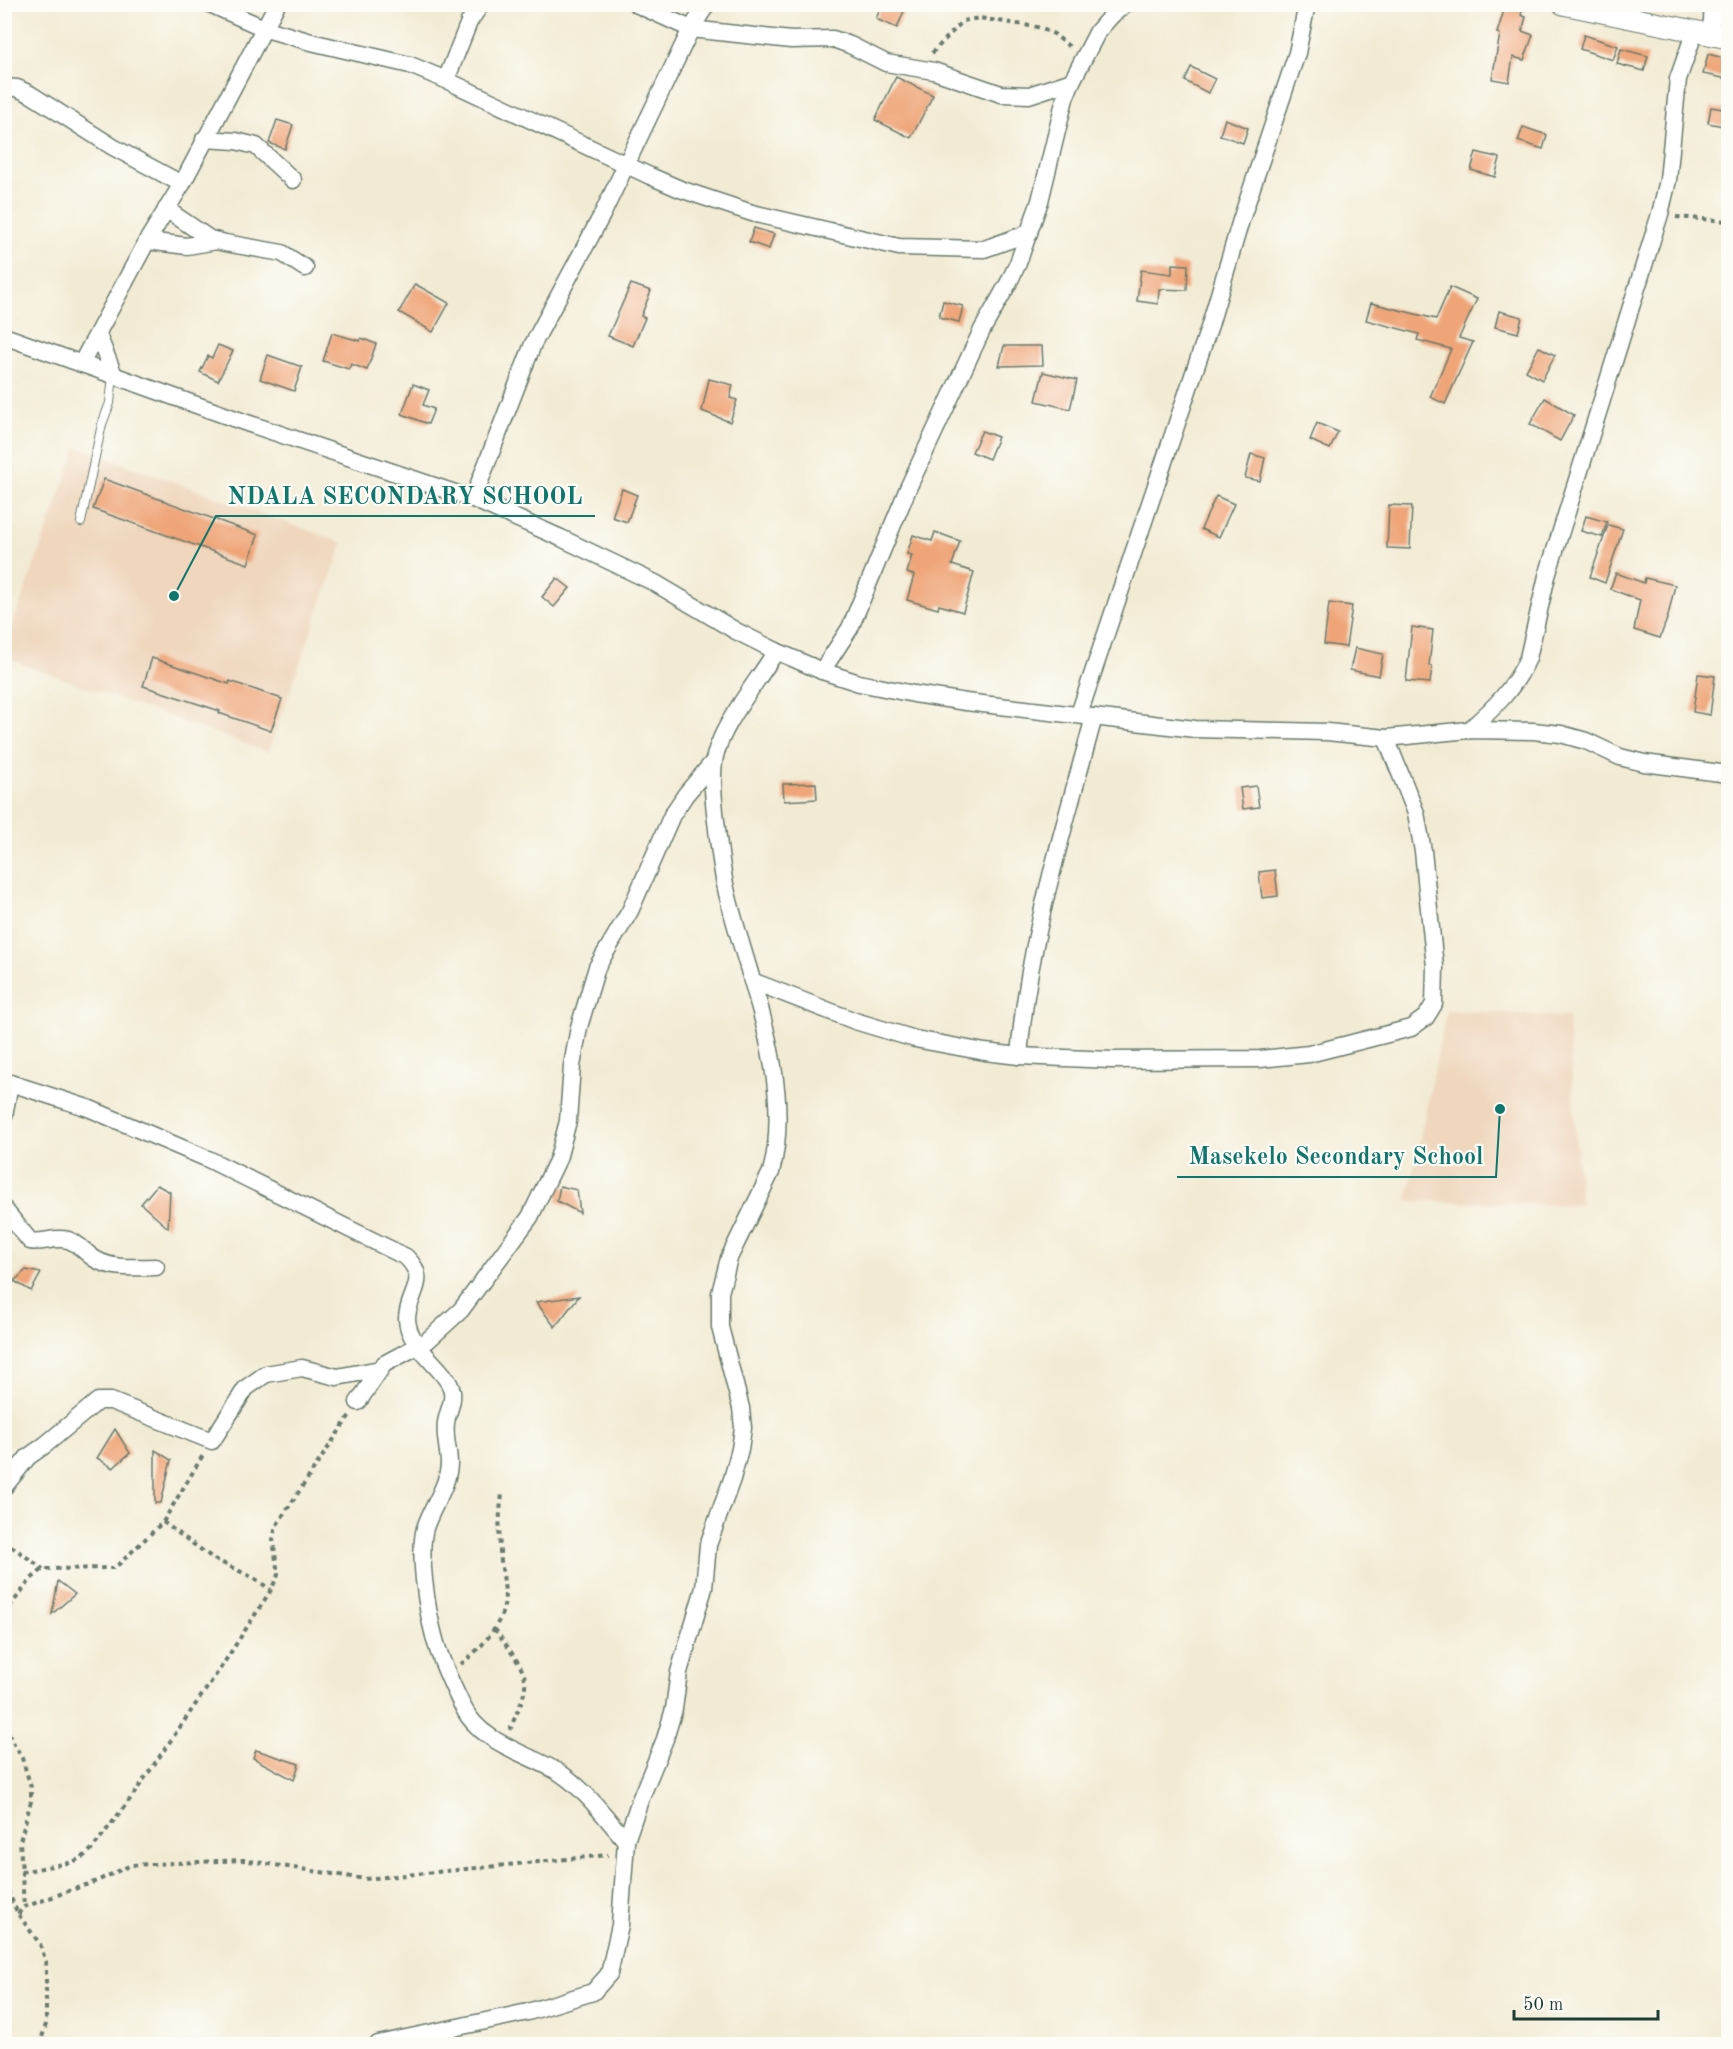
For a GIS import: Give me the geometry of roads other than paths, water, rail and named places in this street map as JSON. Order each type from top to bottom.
[{"type":"street","points":[[210,4],[266,29],[410,65],[680,189],[752,213],[899,247],[984,249],[1029,233]]},
{"type":"street","points":[[81,364],[147,241],[182,184],[204,139],[266,29],[277,4]]},
{"type":"street","points":[[446,80],[469,22],[482,4]]},
{"type":"street","points":[[636,4],[691,28],[791,40],[833,39],[886,63],[940,73],[987,90],[1011,95],[1029,95],[1072,81]]},
{"type":"street","points":[[473,500],[533,344],[602,214],[691,28],[707,4]]},
{"type":"street","points":[[822,670],[850,628],[909,486],[982,330],[1010,282],[1046,179],[1065,98],[1072,81],[1098,31],[1125,4]]},
{"type":"street","points":[[1019,1056],[1028,977],[1086,716],[1241,220],[1297,53],[1308,4]]},
{"type":"street","points":[[1563,4],[1711,34]]},
{"type":"street","points":[[1469,730],[1499,703],[1528,658],[1546,576],[1660,214],[1668,180],[1678,79],[1711,34],[1713,4]]},
{"type":"street","points":[[4,87],[17,88],[30,94],[113,147],[182,184]]},
{"type":"street","points":[[204,139],[247,142],[256,146],[292,180]]},
{"type":"street","points":[[166,209],[204,235],[217,241],[282,254],[305,268]]},
{"type":"street","points":[[147,241],[187,246],[217,241]]},
{"type":"street","points":[[98,335],[114,375]]},
{"type":"street","points":[[4,336],[473,500],[561,538],[655,583],[736,631],[776,651],[859,682],[966,702],[1195,729],[1327,732],[1386,738],[1469,730],[1533,730],[1586,741],[1620,757],[1644,763],[1728,774]]},
{"type":"street","points":[[378,2044],[528,2012],[593,1992],[609,1974],[618,1934],[625,1848],[640,1800],[665,1739],[674,1709],[679,1672],[704,1588],[708,1545],[732,1479],[741,1439],[741,1407],[720,1327],[720,1293],[729,1258],[764,1192],[775,1158],[778,1126],[777,1092],[765,1031],[727,893],[714,798],[714,761],[730,722],[776,651]]},
{"type":"street","points":[[752,981],[844,1017],[915,1039],[1019,1056],[1111,1060],[1260,1059],[1309,1054],[1411,1028],[1423,1020],[1434,1004],[1435,987],[1423,851],[1416,813],[1386,738]]},
{"type":"street","points":[[358,1402],[380,1369],[389,1361],[419,1347],[461,1310],[530,1217],[558,1159],[567,1127],[572,1066],[579,1027],[597,967],[630,911],[672,815],[686,794],[714,761]]},
{"type":"street","points":[[4,1116],[8,1082],[88,1108],[208,1159],[406,1257],[416,1269],[418,1279],[407,1319],[412,1337],[449,1385],[452,1394],[446,1421],[449,1464],[444,1486],[426,1526],[423,1556],[423,1574],[434,1636],[448,1673],[472,1723],[505,1745],[560,1773],[583,1792],[625,1848]]},
{"type":"street","points":[[4,1209],[30,1241],[64,1239],[76,1244],[94,1259],[104,1263],[114,1266],[156,1267]]},
{"type":"street","points":[[4,1487],[28,1457],[98,1401],[111,1401],[212,1441],[246,1388],[266,1374],[302,1368],[337,1377],[380,1369]]},
{"type":"lane","points":[[81,522],[102,424],[110,403],[114,375]]},
{"type":"place","name":"NDALA SECONDARY SCHOOL","points":[[174,596]]},
{"type":"place","name":"Masekelo Secondary School","points":[[1500,1109]]}]
